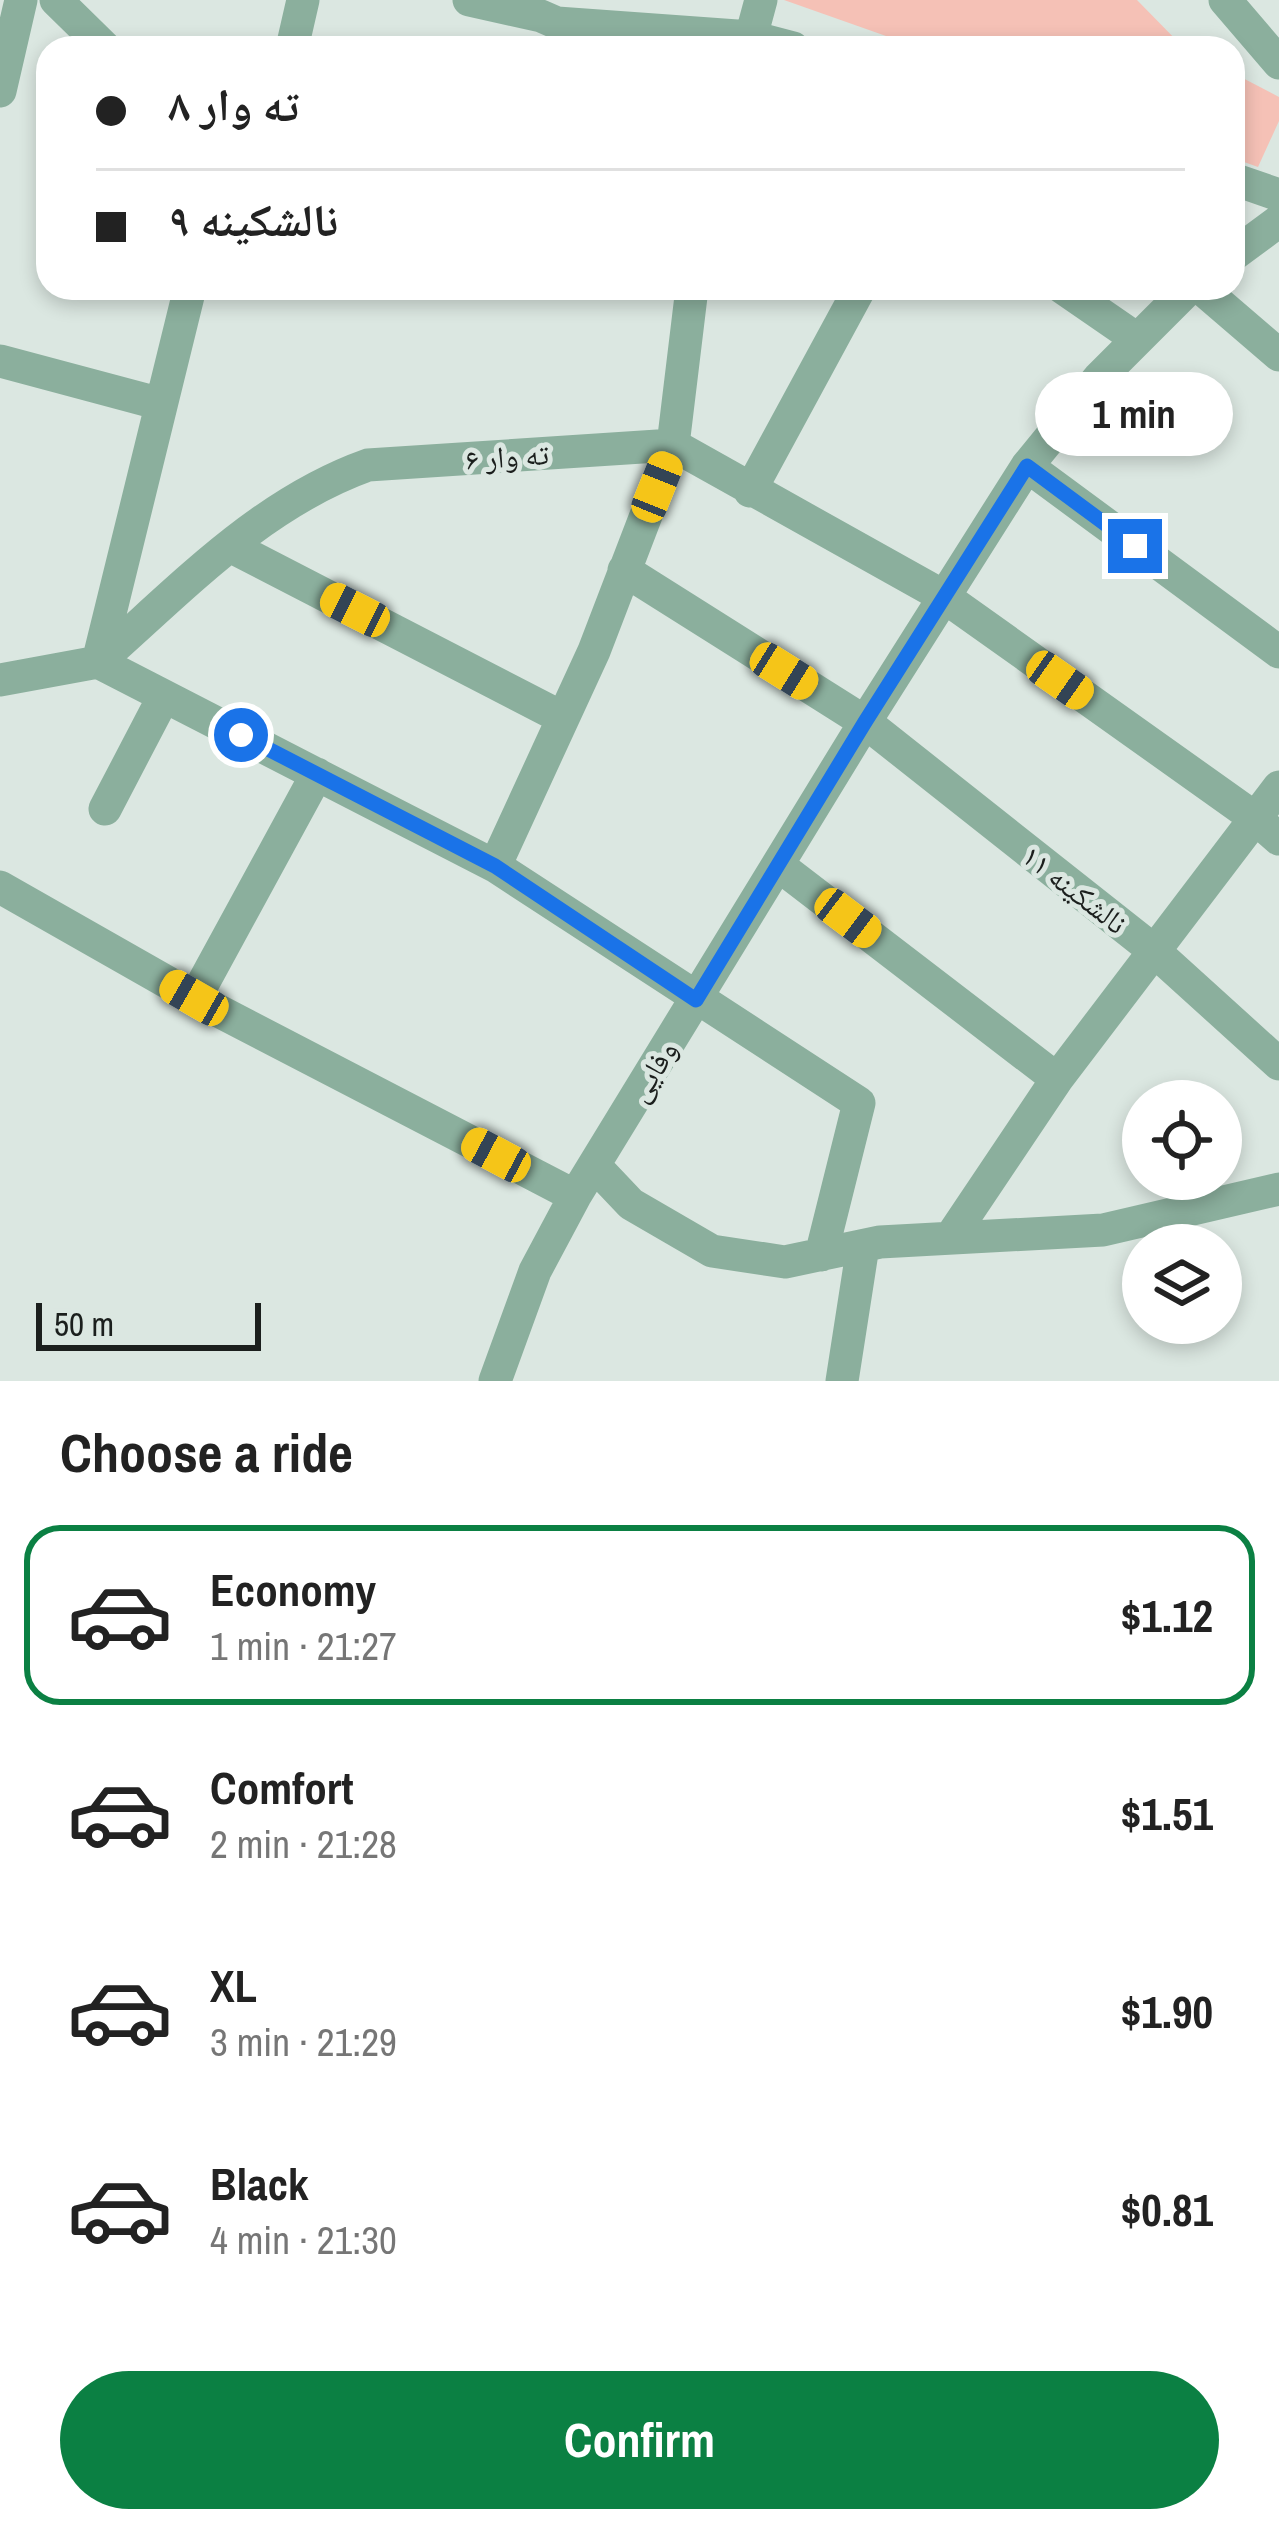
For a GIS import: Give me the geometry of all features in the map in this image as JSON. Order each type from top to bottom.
[{"type":"street","points":[[0,91],[21,0]]},
{"type":"street","points":[[56,0],[93,36]]},
{"type":"street","points":[[295,36],[303,0]]},
{"type":"street","points":[[469,0],[541,16],[553,36]]},
{"type":"street","points":[[734,36],[761,0]]},
{"type":"street","points":[[1226,0],[1279,63]]},
{"type":"street","points":[[1245,183],[1279,194]]},
{"type":"street","points":[[1245,246],[1279,220]]},
{"type":"street","points":[[98,662],[187,300]]},
{"type":"street","points":[[495,866],[595,651],[674,446],[691,300]]},
{"type":"street","points":[[750,491],[853,300]]},
{"type":"street","points":[[1081,300],[1137,339]]},
{"type":"street","name":"وفایی","points":[[495,1381],[535,1271],[575,1196],[944,596],[1027,466],[1099,378],[1177,300]]},
{"type":"street","points":[[1215,300],[1279,355]]},
{"type":"street","points":[[0,361],[161,404]]},
{"type":"street","points":[[674,446],[944,596],[1267,829]]},
{"type":"street","name":"ته وار ۶","points":[[98,662],[257,523],[334,477],[368,465],[674,446]]},
{"type":"street","points":[[1027,466],[1279,652]]},
{"type":"street","points":[[230,546],[563,718]]},
{"type":"street","name":"نالشکینه ۱۱","points":[[624,570],[865,722],[1152,950],[1279,1064]]},
{"type":"street","points":[[0,680],[98,662],[495,866],[859,1103],[821,1255]]},
{"type":"street","points":[[105,809],[164,696]]},
{"type":"street","points":[[194,998],[317,774]]},
{"type":"street","points":[[951,1237],[1057,1078],[1152,950],[1267,829],[1279,787]]},
{"type":"street","points":[[778,865],[1057,1078]]},
{"type":"street","points":[[0,887],[194,998],[575,1196]]},
{"type":"street","points":[[594,1165],[631,1204],[712,1251],[785,1262],[863,1246],[951,1237],[1103,1230],[1279,1189]]},
{"type":"street","points":[[842,1381],[863,1246]]},
{"type":"shaded area","points":[[784,0],[1137,0],[1172,36],[886,36]]},
{"type":"shaded area","points":[[1245,79],[1279,97],[1279,121],[1258,167],[1245,162]]},
{"type":"route","points":[[241,735],[495,866],[696,1000],[1027,466],[1135,546]]}]
